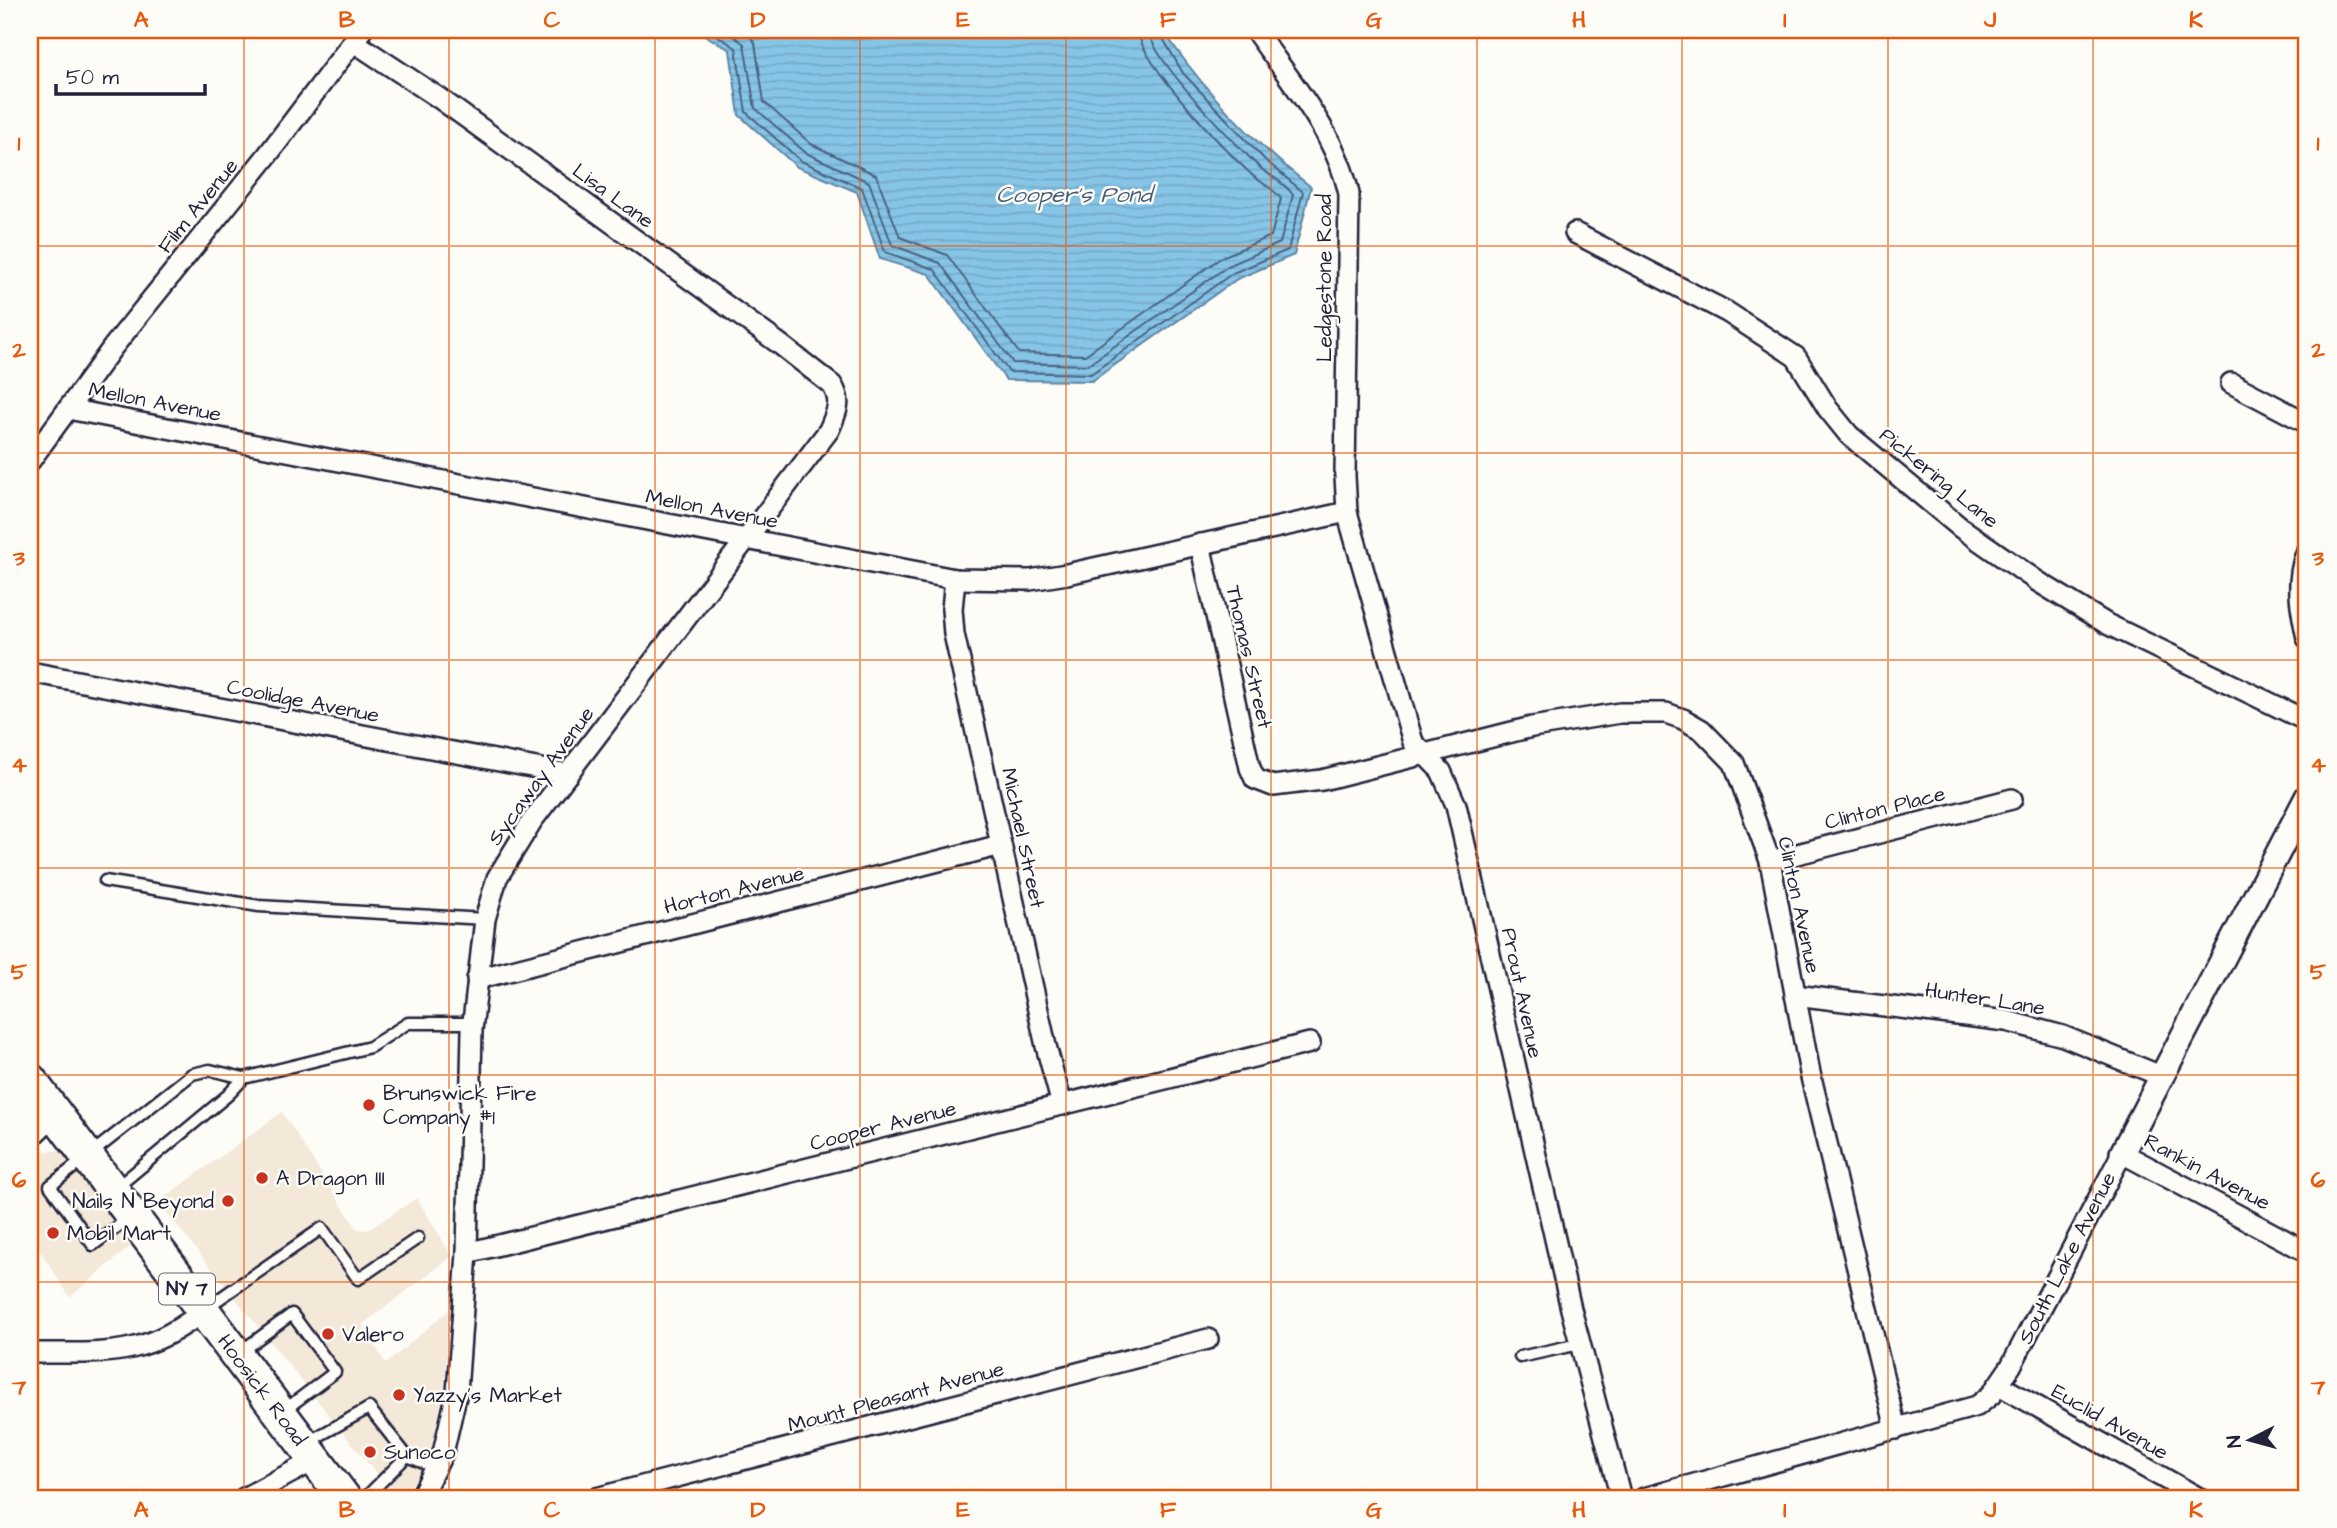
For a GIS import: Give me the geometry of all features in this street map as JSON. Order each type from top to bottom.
[{"type":"highway","name":"Hoosick Road","points":[[30,1080],[344,1498]]},
{"type":"street","name":"Ledgestone Road","points":[[1255,30],[1331,144],[1343,166],[1349,194],[1345,476],[1347,512]]},
{"type":"street","name":"Lisa Lane","points":[[358,36],[439,98],[770,337],[832,385],[838,394]]},
{"type":"street","name":"Film Avenue","points":[[68,409],[358,36]]},
{"type":"street","name":"Pickering Lane","points":[[1575,233],[1727,312],[1797,357],[1828,409],[1849,435],[1961,528],[2037,581],[2107,624],[2307,721]]},
{"type":"street","points":[[2231,383],[2307,423]]},
{"type":"street","name":"Sycaway Avenue","points":[[423,1497],[443,1453],[457,1392],[467,1253],[472,1023],[485,919],[497,878],[532,821],[749,540],[829,430],[839,406],[838,394]]},
{"type":"street","name":"Mellon Avenue","points":[[68,409],[955,579],[1030,580],[1347,512]]},
{"type":"street","points":[[30,461],[68,409]]},
{"type":"street","name":"Prout Avenue","points":[[1347,512],[1396,692],[1413,742],[1441,771],[1456,805],[1579,1344],[1621,1498]]},
{"type":"street","name":"Thomas Street","points":[[1200,544],[1255,779]]},
{"type":"street","points":[[2307,550],[2298,577],[2298,591],[2307,638]]},
{"type":"street","name":"Michael Street","points":[[955,579],[952,609],[954,634],[1046,1046],[1062,1105]]},
{"type":"street","name":"Coolidge Avenue","points":[[30,672],[568,774]]},
{"type":"street","name":"Clinton Avenue","points":[[1255,779],[1273,786],[1322,780],[1426,756],[1532,727],[1620,713],[1666,713],[1702,730],[1734,763],[1744,784],[1770,861],[1810,1073],[1896,1429]]},
{"type":"street","name":"South Lake Avenue","points":[[1646,1498],[1977,1406],[1991,1395],[2011,1366],[2307,797]]},
{"type":"street","name":"Clinton Place","points":[[1770,861],[2012,799]]},
{"type":"street","name":"Horton Avenue","points":[[477,979],[1002,845]]},
{"type":"street","name":"Hunter Lane","points":[[1795,995],[2006,1021],[2063,1036],[2161,1076]]},
{"type":"street","name":"Cooper Avenue","points":[[467,1253],[1310,1043]]},
{"type":"street","points":[[30,1138],[55,1114]]},
{"type":"street","name":"Rankin Avenue","points":[[2122,1153],[2307,1252]]},
{"type":"street","points":[[30,1353],[127,1351],[155,1343],[182,1328],[203,1311]]},
{"type":"street","name":"Mount Pleasant Avenue","points":[[596,1498],[1208,1339]]},
{"type":"street","name":"Euclid Avenue","points":[[1998,1385],[2199,1498]]},
{"type":"street","points":[[244,1498],[309,1452]]},
{"type":"lane","points":[[105,881],[259,906],[485,919]]},
{"type":"lane","points":[[132,1216],[93,1245],[50,1185],[192,1074],[210,1070],[244,1078],[370,1047],[408,1023],[472,1023]]},
{"type":"lane","points":[[113,1190],[228,1096],[244,1078]]},
{"type":"lane","points":[[203,1311],[322,1228],[358,1279],[418,1238]]},
{"type":"lane","points":[[236,1355],[292,1314],[335,1371],[279,1413]]},
{"type":"lane","points":[[1520,1357],[1579,1344]]},
{"type":"lane","points":[[309,1452],[369,1408],[407,1456],[436,1468]]},
{"type":"lane","points":[[365,1498],[407,1456]]},
{"type":"shaded area","points":[[282,1112],[357,1229],[368,1230],[417,1198],[452,1256],[362,1325],[386,1364],[450,1309],[444,1391],[429,1456],[412,1485],[395,1497],[158,1202]]},
{"type":"shaded area","points":[[63,1150],[131,1246],[70,1297],[30,1235],[30,1153]]},
{"type":"water","name":"Cooper's Pond","points":[[696,30],[1163,30],[1212,94],[1269,152],[1311,187],[1294,255],[1237,279],[1092,381],[1006,380],[929,274],[880,259],[857,192],[797,167],[739,115],[730,50]]},
{"type":"place","name":"Brunswick Fire Company #1","points":[[369,1105]]},
{"type":"place","name":"A Dragon III","points":[[262,1178]]},
{"type":"place","name":"Nails N Beyond","points":[[228,1201]]},
{"type":"place","name":"Mobil Mart","points":[[53,1233]]},
{"type":"place","name":"Valero","points":[[328,1334]]},
{"type":"place","name":"Yazzy's Market","points":[[399,1395]]},
{"type":"place","name":"Sunoco","points":[[370,1452]]}]
